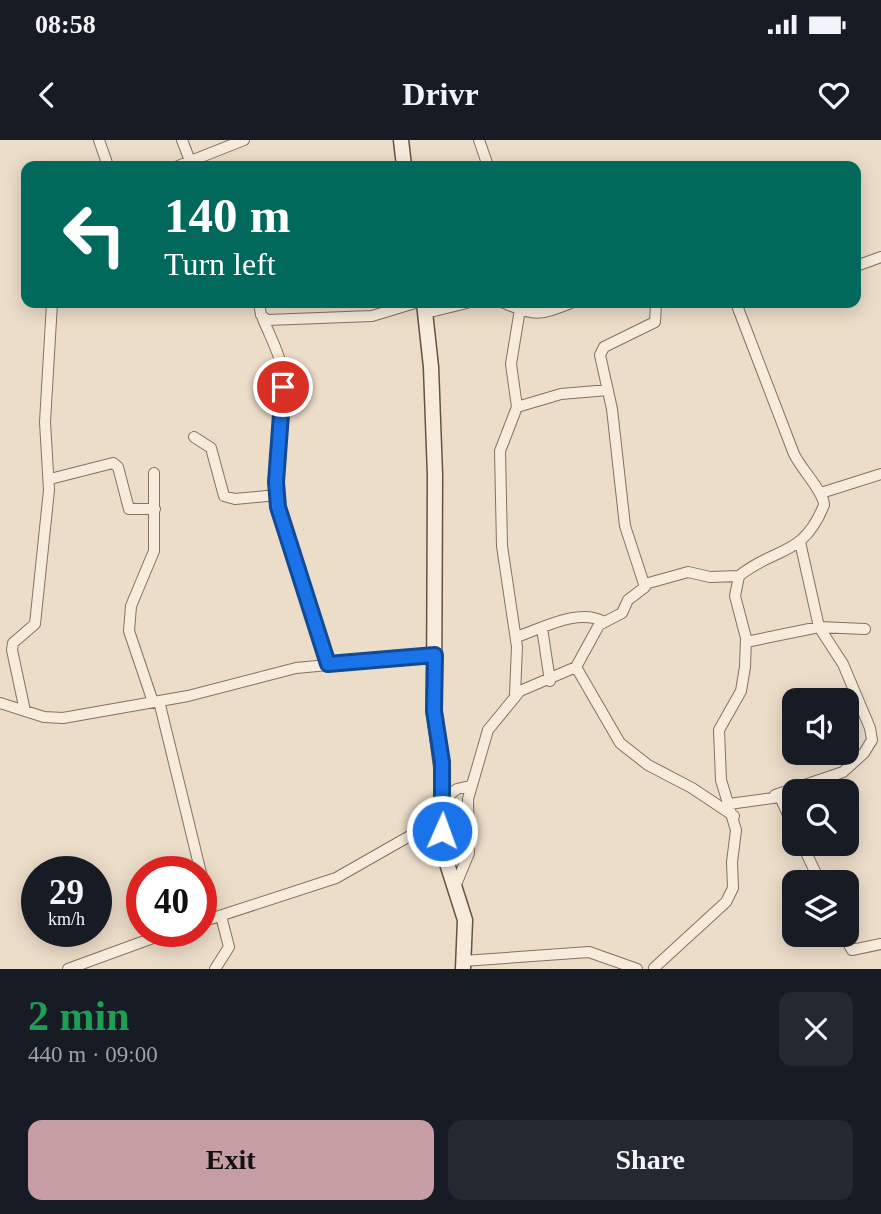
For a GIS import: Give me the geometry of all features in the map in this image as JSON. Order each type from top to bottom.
[{"type":"street","points":[[99,140],[106,161]]},
{"type":"street","points":[[183,140],[190,161]]},
{"type":"street","points":[[198,161],[244,140]]},
{"type":"street","points":[[401,140],[403,161]]},
{"type":"street","points":[[479,140],[486,161]]},
{"type":"street","points":[[861,264],[881,257]]},
{"type":"street","points":[[25,711],[12,650],[13,643],[35,624],[50,479],[45,422],[52,308]]},
{"type":"street","points":[[260,308],[283,376],[277,495],[282,524],[328,664]]},
{"type":"street","points":[[263,319],[366,317],[412,308]]},
{"type":"street","points":[[422,308],[435,464],[434,711],[443,800],[444,854],[465,920],[463,965],[589,951],[639,969],[655,968],[732,895],[736,830],[734,816],[721,780],[719,730],[741,691],[746,642],[736,603],[738,576]]},
{"type":"street","points":[[515,694],[516,637],[502,553],[500,451],[517,407],[511,364],[521,308]]},
{"type":"street","points":[[523,308],[538,315],[557,308]]},
{"type":"street","points":[[455,887],[471,845],[467,818],[470,786],[488,730],[515,694],[550,681],[576,667],[604,622],[622,613],[628,600],[642,590],[645,584],[625,526],[608,390],[600,350],[654,321],[655,308]]},
{"type":"street","points":[[645,584],[688,572],[710,577],[738,576],[789,551],[820,516],[824,505],[821,493],[806,476],[794,454],[738,308]]},
{"type":"street","points":[[517,407],[561,394],[608,390]]},
{"type":"street","points":[[194,437],[211,448],[224,496],[235,499],[277,495]]},
{"type":"street","points":[[50,479],[113,463],[118,467],[129,509],[155,509]]},
{"type":"street","points":[[154,473],[154,551],[135,595],[129,622],[130,639],[156,701],[195,856]]},
{"type":"street","points":[[821,493],[881,474]]},
{"type":"street","points":[[729,804],[775,795],[843,772],[864,753],[872,740],[870,728],[843,664],[819,627],[800,541]]},
{"type":"street","points":[[516,637],[582,616],[595,617],[604,622]]},
{"type":"street","points":[[746,642],[819,627],[865,629]]},
{"type":"street","points":[[542,628],[550,681]]},
{"type":"street","points":[[0,703],[50,718],[63,718],[156,701],[286,670],[435,655]]},
{"type":"street","points":[[576,667],[621,743],[648,765],[692,788],[734,816]]},
{"type":"street","points":[[443,800],[457,789],[470,786]]},
{"type":"street","points":[[775,795],[782,800]]},
{"type":"street","points":[[217,917],[336,878],[443,817]]},
{"type":"street","points":[[215,969],[229,947],[217,928]]},
{"type":"street","points":[[850,947],[852,950],[881,944]]},
{"type":"street","points":[[68,969],[128,947]]},
{"type":"route","points":[[283,387],[276,482],[278,507],[328,664],[435,655],[434,711],[442,762],[442,831]]}]
